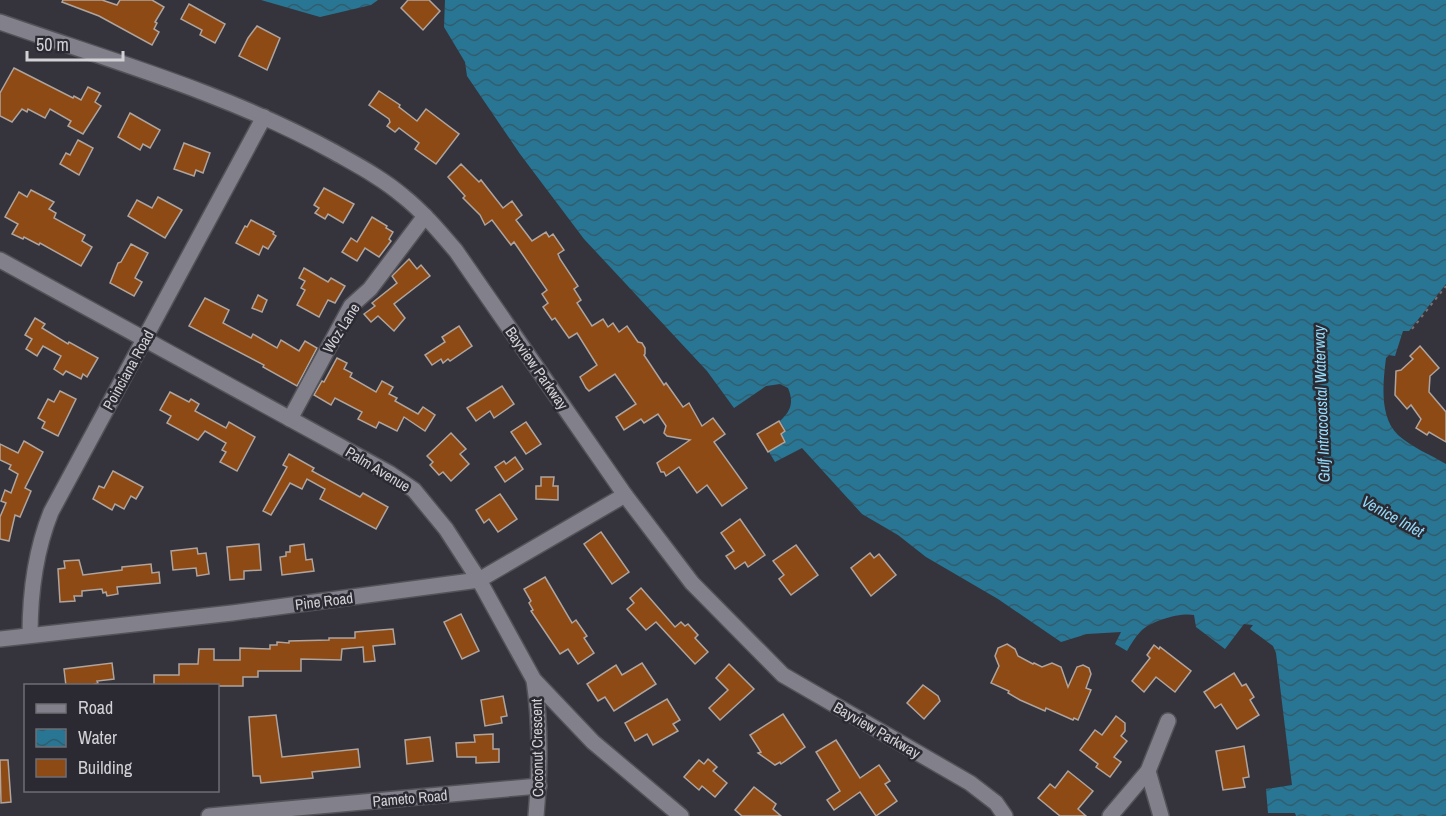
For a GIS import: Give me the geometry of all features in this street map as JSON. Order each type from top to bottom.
[{"type":"street","name":"Bayview Parkway","points":[[0,22],[188,87],[264,117],[363,168],[401,194],[425,216],[456,251],[625,495],[692,583],[783,675],[970,783],[996,803],[1005,816]]},
{"type":"street","name":"Poinciana Road","points":[[30,635],[30,606],[35,561],[57,500],[264,117]]},
{"type":"street","name":"Woz Lane","points":[[290,419],[351,306],[370,289],[425,216]]},
{"type":"street","name":"Palm Avenue","points":[[0,260],[389,473],[414,490],[446,529],[479,580],[534,680],[593,742],[681,816]]},
{"type":"street","name":"Pine Road","points":[[0,639],[232,613],[479,580],[625,495]]},
{"type":"street","name":"Coconut Crescent","points":[[534,680],[540,728],[536,816]]},
{"type":"street","points":[[1110,816],[1148,771],[1168,721]]},
{"type":"street","points":[[1148,771],[1161,816]]},
{"type":"street","name":"Pameto Road","points":[[209,816],[539,786]]},
{"type":"path","points":[[1412,329],[1446,286]]},
{"type":"water","points":[[261,0],[378,0],[371,5],[320,17]]},
{"type":"water","points":[[445,0],[1446,0],[1446,284],[1409,331],[1403,331],[1395,356],[1389,355],[1386,358],[1383,388],[1385,409],[1392,428],[1415,447],[1446,464],[1446,816],[1296,816],[1295,813],[1268,813],[1266,789],[1292,785],[1276,653],[1273,646],[1250,629],[1253,625],[1244,624],[1225,649],[1196,627],[1194,615],[1188,614],[1166,618],[1145,627],[1127,651],[1115,644],[1121,632],[1087,634],[1061,642],[998,599],[926,557],[898,535],[862,514],[802,448],[775,462],[769,452],[786,442],[781,434],[786,431],[780,421],[787,414],[790,406],[791,398],[788,388],[780,384],[766,386],[734,408],[707,371],[584,239],[520,154],[467,76],[465,62],[444,27]]},
{"type":"building","points":[[63,0],[102,0],[117,5],[120,0],[152,0],[164,7],[155,22],[157,23],[154,29],[159,32],[152,45],[99,16],[62,2]]},
{"type":"building","points":[[408,0],[429,0],[440,11],[423,30],[401,8]]},
{"type":"building","points":[[189,4],[225,24],[215,43],[200,35],[202,30],[181,19]]},
{"type":"building","points":[[257,26],[280,38],[267,70],[239,56]]},
{"type":"building","points":[[14,68],[73,98],[74,96],[81,100],[88,87],[100,93],[95,102],[101,106],[83,134],[68,126],[71,121],[50,109],[45,118],[28,109],[27,112],[22,109],[12,122],[0,116],[0,93]]},
{"type":"building","points":[[379,91],[400,105],[399,107],[417,121],[426,109],[459,134],[436,164],[415,149],[419,143],[399,128],[395,132],[387,126],[389,119],[369,105]]},
{"type":"building","points":[[130,113],[160,130],[150,148],[143,144],[140,150],[118,137]]},
{"type":"building","points":[[78,140],[93,148],[79,175],[60,164],[66,153],[70,155]]},
{"type":"building","points":[[184,143],[210,153],[203,173],[196,170],[194,176],[174,169]]},
{"type":"building","points":[[461,164],[479,182],[481,180],[503,208],[512,201],[522,215],[516,220],[532,241],[546,232],[549,237],[553,234],[564,250],[558,254],[560,259],[578,286],[574,289],[581,300],[577,303],[592,326],[603,319],[608,327],[613,323],[619,332],[627,326],[638,342],[642,343],[645,348],[644,355],[664,385],[666,383],[683,407],[689,403],[702,426],[713,418],[725,434],[714,442],[747,488],[722,506],[707,485],[697,493],[679,467],[666,476],[664,472],[661,472],[657,463],[690,440],[667,436],[664,433],[666,426],[658,414],[644,423],[641,419],[624,430],[616,417],[636,404],[615,374],[589,391],[586,388],[580,377],[597,365],[577,333],[569,338],[555,318],[552,320],[543,307],[548,303],[542,294],[547,290],[514,242],[511,245],[492,220],[485,225],[480,215],[463,198],[465,196],[448,177]]},
{"type":"building","points":[[324,188],[354,204],[343,223],[328,214],[325,219],[315,213],[319,208],[314,205]]},
{"type":"building","points":[[31,190],[54,202],[49,209],[56,213],[54,218],[85,235],[82,241],[92,247],[81,266],[40,243],[39,245],[12,234],[18,224],[5,217],[19,192],[27,197]]},
{"type":"building","points":[[158,197],[182,210],[165,238],[128,216],[137,200],[152,208]]},
{"type":"building","points":[[372,217],[393,232],[389,239],[391,241],[379,257],[365,248],[357,261],[342,252],[351,238],[357,242]]},
{"type":"building","points":[[251,220],[274,232],[276,236],[268,249],[263,246],[259,255],[236,243]]},
{"type":"building","points":[[131,244],[148,253],[135,278],[142,282],[134,296],[110,283],[118,263],[121,262]]},
{"type":"building","points":[[409,259],[417,269],[421,265],[430,276],[394,304],[405,318],[394,331],[378,316],[371,322],[364,314],[375,306],[372,303],[397,283],[392,276]]},
{"type":"building","points":[[304,268],[328,282],[331,278],[345,286],[335,303],[328,300],[319,317],[297,305],[305,290],[301,288],[305,281],[299,278]]},
{"type":"building","points":[[258,295],[267,300],[262,312],[252,308]]},
{"type":"building","points":[[205,298],[229,310],[223,323],[251,338],[253,334],[277,348],[281,340],[299,351],[305,341],[317,348],[297,386],[263,367],[264,365],[189,326]]},
{"type":"building","points":[[35,318],[45,324],[42,328],[68,344],[69,342],[98,358],[87,377],[83,374],[81,379],[66,371],[63,375],[54,369],[61,356],[43,346],[37,356],[26,349],[32,339],[25,335]]},
{"type":"building","points":[[459,326],[472,346],[450,361],[448,359],[443,363],[441,359],[432,365],[425,355],[445,342],[442,337]]},
{"type":"building","points":[[1420,346],[1439,368],[1430,376],[1429,392],[1446,412],[1446,442],[1429,432],[1427,435],[1416,428],[1421,419],[1411,405],[1407,409],[1395,395],[1396,371],[1401,370],[1413,359],[1410,356]]},
{"type":"building","points":[[337,358],[347,363],[344,369],[352,373],[350,377],[376,392],[382,381],[393,387],[389,394],[397,398],[395,401],[418,414],[423,407],[435,415],[425,431],[404,417],[397,431],[379,422],[376,428],[358,419],[362,412],[335,398],[331,405],[314,395]]},
{"type":"building","points":[[502,386],[514,404],[494,418],[490,411],[476,421],[467,408]]},
{"type":"building","points":[[60,391],[76,399],[58,436],[42,428],[45,422],[38,418],[48,399],[54,402]]},
{"type":"building","points":[[170,392],[189,402],[191,399],[199,404],[195,411],[226,428],[229,422],[255,437],[237,471],[220,462],[226,452],[222,450],[226,443],[205,431],[198,440],[167,423],[171,416],[160,410]]},
{"type":"building","points":[[779,421],[785,431],[781,434],[785,442],[768,452],[757,434]]},
{"type":"building","points":[[526,422],[541,444],[526,454],[511,432]]},
{"type":"building","points":[[451,433],[466,449],[460,454],[469,464],[451,481],[443,472],[439,475],[430,465],[433,462],[427,456]]},
{"type":"building","points":[[24,441],[43,452],[25,488],[31,491],[20,517],[15,515],[9,541],[0,539],[0,517],[6,503],[1,501],[5,490],[11,493],[18,474],[9,469],[11,465],[0,460],[0,444],[18,453]]},
{"type":"building","points":[[289,454],[314,468],[312,471],[360,497],[363,493],[388,507],[376,529],[320,499],[325,489],[307,479],[302,489],[290,483],[271,515],[263,511],[287,467],[283,465]]},
{"type":"building","points":[[515,457],[523,469],[505,482],[495,467],[504,461],[506,464]]},
{"type":"building","points":[[113,471],[143,487],[136,499],[131,496],[124,509],[115,504],[112,510],[93,499],[99,486],[104,488]]},
{"type":"building","points":[[541,477],[554,477],[553,486],[558,486],[558,500],[536,499],[536,486],[541,486]]},
{"type":"building","points":[[500,494],[517,519],[498,532],[489,519],[484,523],[476,510]]},
{"type":"building","points":[[740,519],[765,555],[748,567],[745,562],[735,569],[726,556],[734,551],[721,533]]},
{"type":"building","points":[[601,532],[629,572],[612,584],[584,544]]},
{"type":"building","points":[[259,544],[261,570],[244,571],[244,579],[230,580],[227,547]]},
{"type":"building","points":[[304,544],[306,560],[312,559],[314,571],[282,575],[280,557],[290,552],[290,546]]},
{"type":"building","points":[[796,545],[818,575],[791,595],[779,579],[784,575],[773,561]]},
{"type":"building","points":[[197,548],[198,554],[206,553],[209,574],[197,576],[196,568],[173,570],[171,551]]},
{"type":"building","points":[[870,553],[874,558],[879,554],[896,575],[871,596],[851,568]]},
{"type":"building","points":[[79,560],[83,575],[151,564],[152,573],[159,572],[160,583],[117,587],[118,594],[107,596],[102,589],[82,591],[82,596],[74,596],[75,601],[60,602],[58,569],[65,568],[64,561]]},
{"type":"building","points":[[545,577],[572,623],[576,620],[587,636],[584,638],[594,653],[578,664],[568,649],[560,654],[531,611],[533,610],[529,603],[531,601],[524,589]]},
{"type":"building","points":[[641,588],[675,627],[681,622],[685,626],[688,624],[698,635],[695,638],[708,652],[695,664],[656,622],[646,630],[627,609],[634,603],[630,598]]},
{"type":"building","points":[[461,614],[479,651],[462,659],[444,622]]},
{"type":"building","points":[[393,629],[395,644],[373,646],[375,661],[364,662],[363,647],[342,649],[341,660],[301,659],[301,671],[258,671],[258,677],[243,677],[243,686],[154,684],[154,675],[179,675],[179,664],[198,664],[199,649],[214,649],[214,660],[240,660],[240,648],[270,649],[270,645],[277,645],[277,642],[355,638],[355,632]]},
{"type":"building","points":[[1007,644],[1015,649],[1018,656],[1033,664],[1042,667],[1052,663],[1061,667],[1068,687],[1077,667],[1083,665],[1089,668],[1091,674],[1086,688],[1091,690],[1078,720],[1046,708],[1045,711],[991,683],[999,666],[995,656],[998,648]]},
{"type":"building","points":[[1154,645],[1159,649],[1160,647],[1191,671],[1175,692],[1156,677],[1144,692],[1132,681],[1150,658],[1147,655]]},
{"type":"building","points":[[112,663],[114,679],[97,681],[98,683],[95,684],[66,684],[64,669]]},
{"type":"building","points":[[642,663],[656,684],[614,711],[605,697],[598,701],[587,684],[616,665],[622,675]]},
{"type":"building","points":[[729,664],[754,689],[720,720],[709,708],[728,690],[716,678]]},
{"type":"building","points":[[1234,673],[1242,686],[1246,684],[1254,697],[1250,700],[1259,715],[1237,729],[1221,704],[1215,708],[1204,692]]},
{"type":"building","points":[[923,685],[938,696],[940,701],[924,719],[907,703]]},
{"type":"building","points":[[503,696],[507,716],[501,717],[502,723],[485,726],[481,700]]},
{"type":"building","points":[[667,699],[680,720],[673,724],[678,731],[653,745],[647,734],[635,741],[625,723]]},
{"type":"building","points":[[783,714],[805,747],[781,764],[780,762],[775,765],[758,753],[761,752],[750,735]]},
{"type":"building","points":[[276,715],[282,757],[358,749],[360,767],[312,772],[313,778],[261,783],[260,776],[253,776],[249,717]]},
{"type":"building","points":[[1116,716],[1125,723],[1125,731],[1121,736],[1127,741],[1114,757],[1121,762],[1110,777],[1096,767],[1098,764],[1080,750],[1095,730],[1102,735]]},
{"type":"building","points":[[493,734],[493,749],[499,749],[499,762],[476,763],[476,757],[457,757],[456,743],[475,742],[474,735]]},
{"type":"building","points":[[430,737],[433,761],[407,764],[405,740]]},
{"type":"building","points":[[836,740],[860,778],[879,765],[890,781],[885,784],[897,801],[876,816],[860,792],[834,810],[827,800],[840,791],[816,752]]},
{"type":"building","points":[[1244,746],[1249,777],[1243,778],[1245,787],[1223,790],[1216,751]]},
{"type":"building","points":[[708,759],[717,767],[713,771],[727,783],[715,797],[702,786],[699,790],[684,777],[699,760],[704,764]]},
{"type":"building","points":[[0,760],[8,760],[11,802],[1,803]]},
{"type":"building","points":[[1068,771],[1093,791],[1078,809],[1086,816],[1060,816],[1038,798],[1050,784],[1055,788]]},
{"type":"building","points":[[754,787],[776,804],[773,809],[781,816],[742,816],[735,810]]},
{"type":"water label","name":"Gulf Intracoastal Waterway","points":[[1321,404]]},
{"type":"water label","name":"Venice Inlet","points":[[1393,516]]}]
